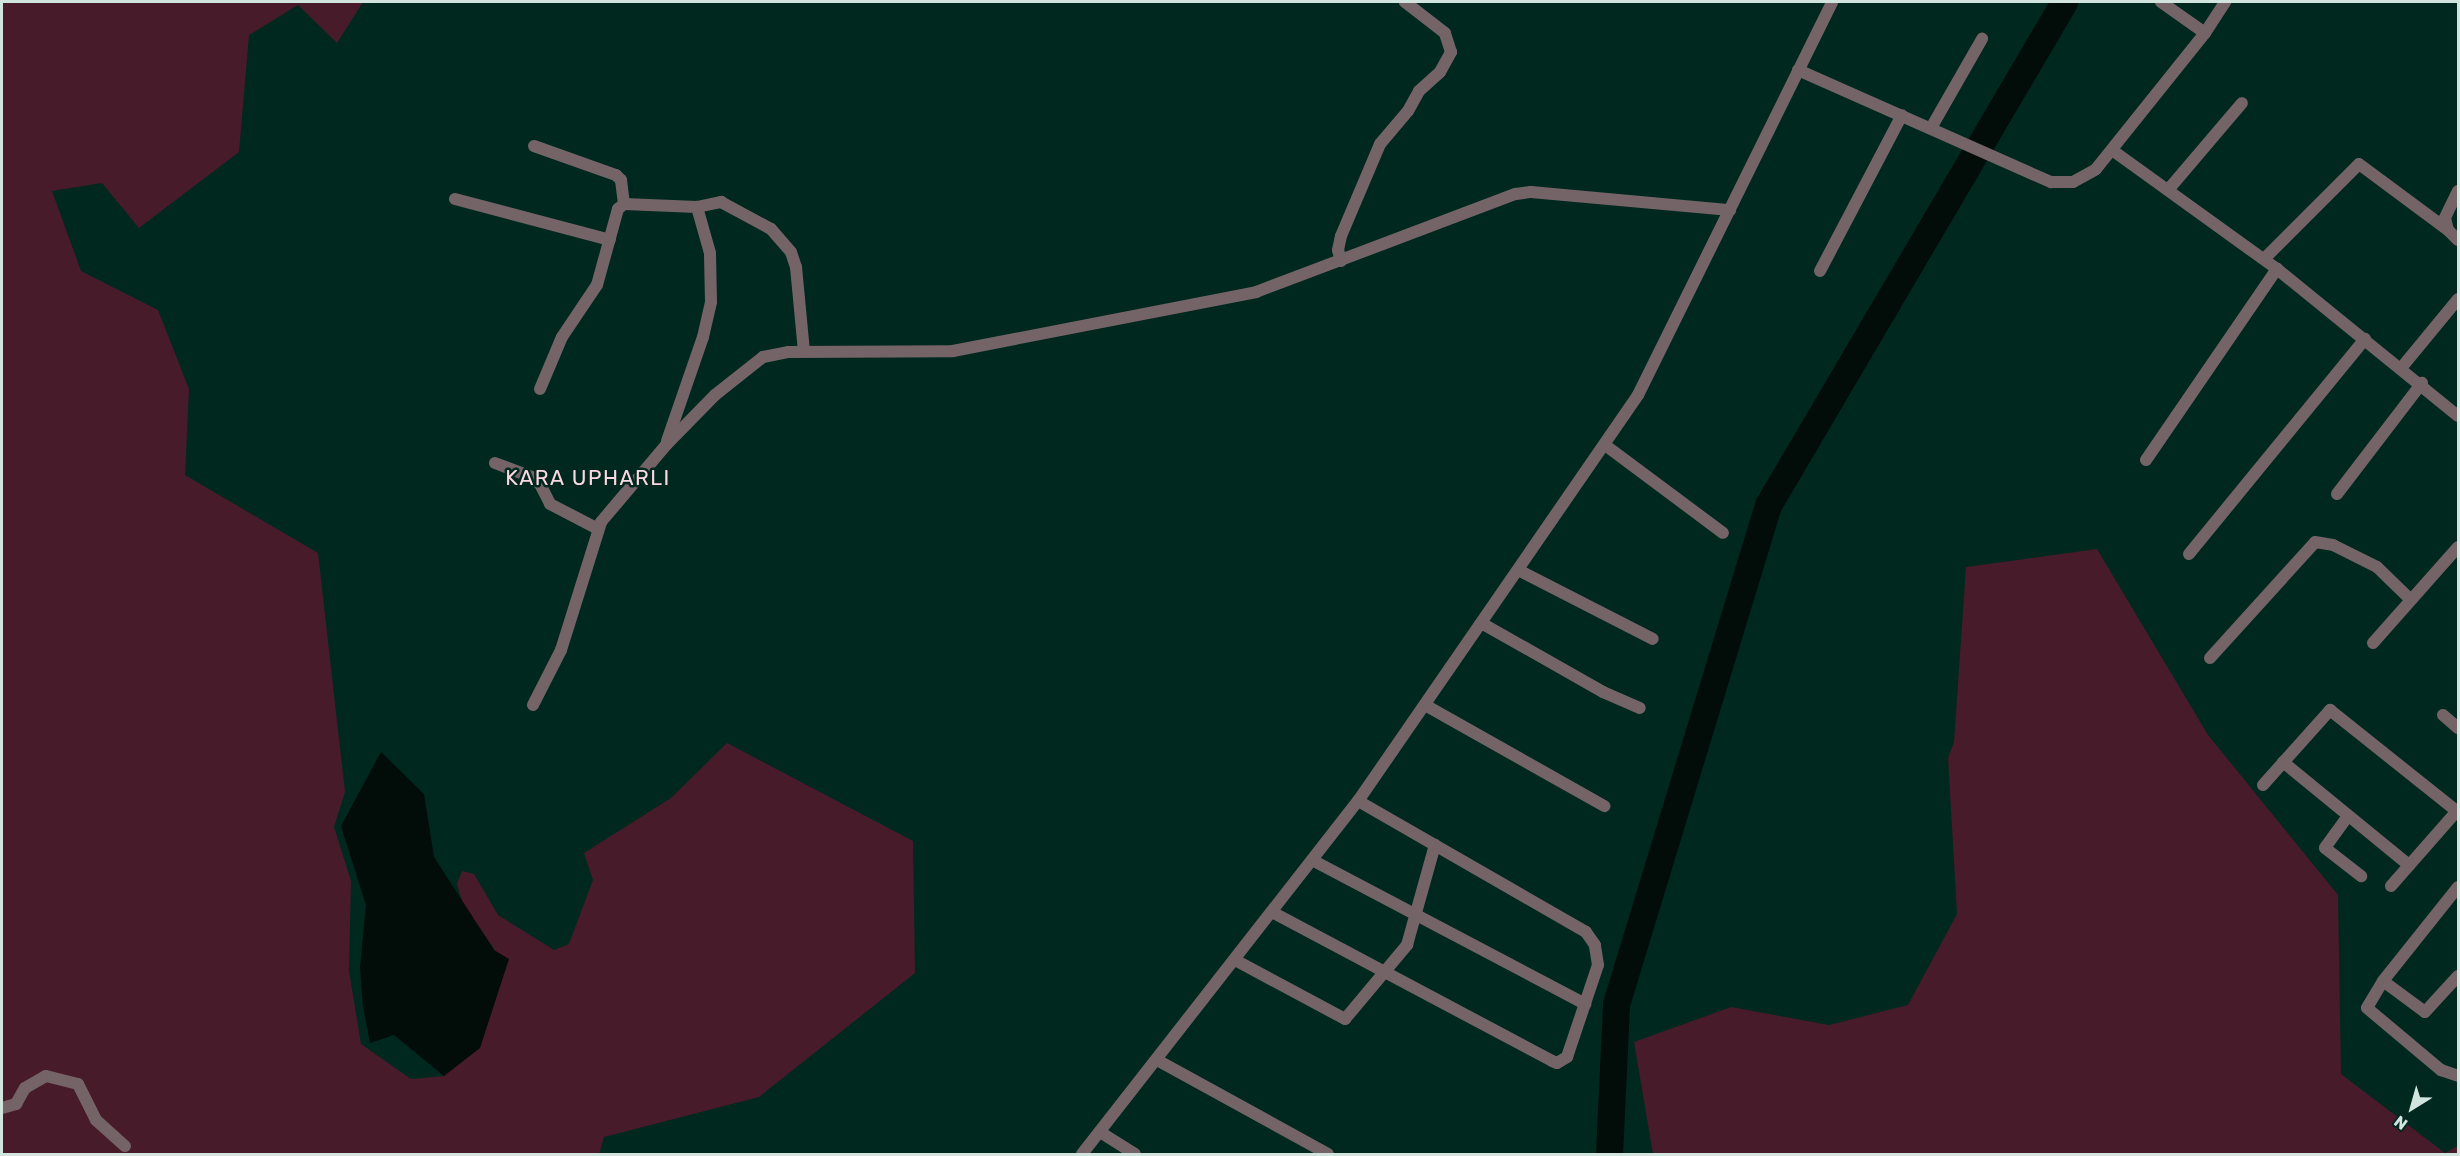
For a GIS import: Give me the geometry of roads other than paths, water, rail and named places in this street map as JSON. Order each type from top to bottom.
[{"type":"street","points":[[1341,261],[1338,250],[1341,236],[1380,144],[1408,111],[1419,91],[1440,72],[1451,52],[1445,33],[1405,2]]},
{"type":"street","points":[[1082,1155],[1358,801],[1520,571],[1605,445],[1658,361],[1832,2]]},
{"type":"street","points":[[2161,2],[2205,33]]},
{"type":"street","points":[[1798,70],[2060,184],[2085,177],[2112,150],[2205,33],[2225,2]]},
{"type":"street","points":[[1931,128],[1982,39]]},
{"type":"street","points":[[2168,190],[2241,103]]},
{"type":"street","points":[[1820,271],[1902,115]]},
{"type":"street","points":[[534,147],[616,175],[621,180],[624,204]]},
{"type":"street","points":[[2112,150],[2264,259],[2422,383],[2458,416]]},
{"type":"street","points":[[2264,259],[2359,164],[2366,166],[2458,240]]},
{"type":"street","points":[[2448,231],[2446,211],[2458,190]]},
{"type":"street","points":[[533,705],[561,650],[598,529],[666,445],[753,362],[768,355],[804,351],[953,351],[1256,292],[1505,198],[1531,192],[1730,210]]},
{"type":"street","points":[[455,199],[610,240]]},
{"type":"street","points":[[540,389],[562,337],[597,285],[618,209],[624,204],[697,207],[721,202],[752,215],[782,239],[796,267],[804,351]]},
{"type":"street","points":[[666,445],[703,337],[711,302],[710,253],[697,207]]},
{"type":"street","points":[[2146,459],[2277,269]]},
{"type":"street","points":[[2402,367],[2458,299]]},
{"type":"street","points":[[2189,554],[2365,339]]},
{"type":"street","points":[[2337,494],[2422,383]]},
{"type":"street","points":[[1605,445],[1723,533]]},
{"type":"street","points":[[495,463],[531,477],[540,484],[549,504],[598,529]]},
{"type":"street","points":[[2210,658],[2315,542],[2333,545],[2377,567],[2411,600]]},
{"type":"street","points":[[2373,643],[2458,547]]},
{"type":"street","points":[[1520,571],[1653,639]]},
{"type":"street","points":[[1483,624],[1595,688],[1640,708]]},
{"type":"street","points":[[1425,705],[1604,806]]},
{"type":"street","points":[[2263,785],[2330,710],[2458,811],[2391,886]]},
{"type":"street","points":[[2443,715],[2458,728]]},
{"type":"street","points":[[2283,762],[2409,865]]},
{"type":"street","points":[[1272,912],[1557,1063],[1567,1057],[1598,959],[1586,932],[1358,801]]},
{"type":"street","points":[[2348,816],[2325,848],[2361,876]]},
{"type":"street","points":[[1234,960],[1342,1020],[1386,972],[1407,945],[1435,845]]},
{"type":"street","points":[[1312,860],[1416,917],[1585,1004]]},
{"type":"street","points":[[2458,887],[2454,902],[2383,981],[2368,1005],[2369,1013],[2441,1070],[2458,1076]]},
{"type":"street","points":[[2383,981],[2425,1012],[2457,980]]},
{"type":"street","points":[[1157,1060],[1328,1155]]},
{"type":"street","points":[[2,1108],[16,1104],[25,1088],[46,1076],[78,1084],[96,1120],[125,1146]]},
{"type":"street","points":[[1100,1132],[1135,1155]]},
{"type":"waterway","points":[[1609,1154],[1616,1004],[1768,505],[2064,2]]},
{"type":"district","name":"KARA UPHARLI","points":[[588,478]]}]
